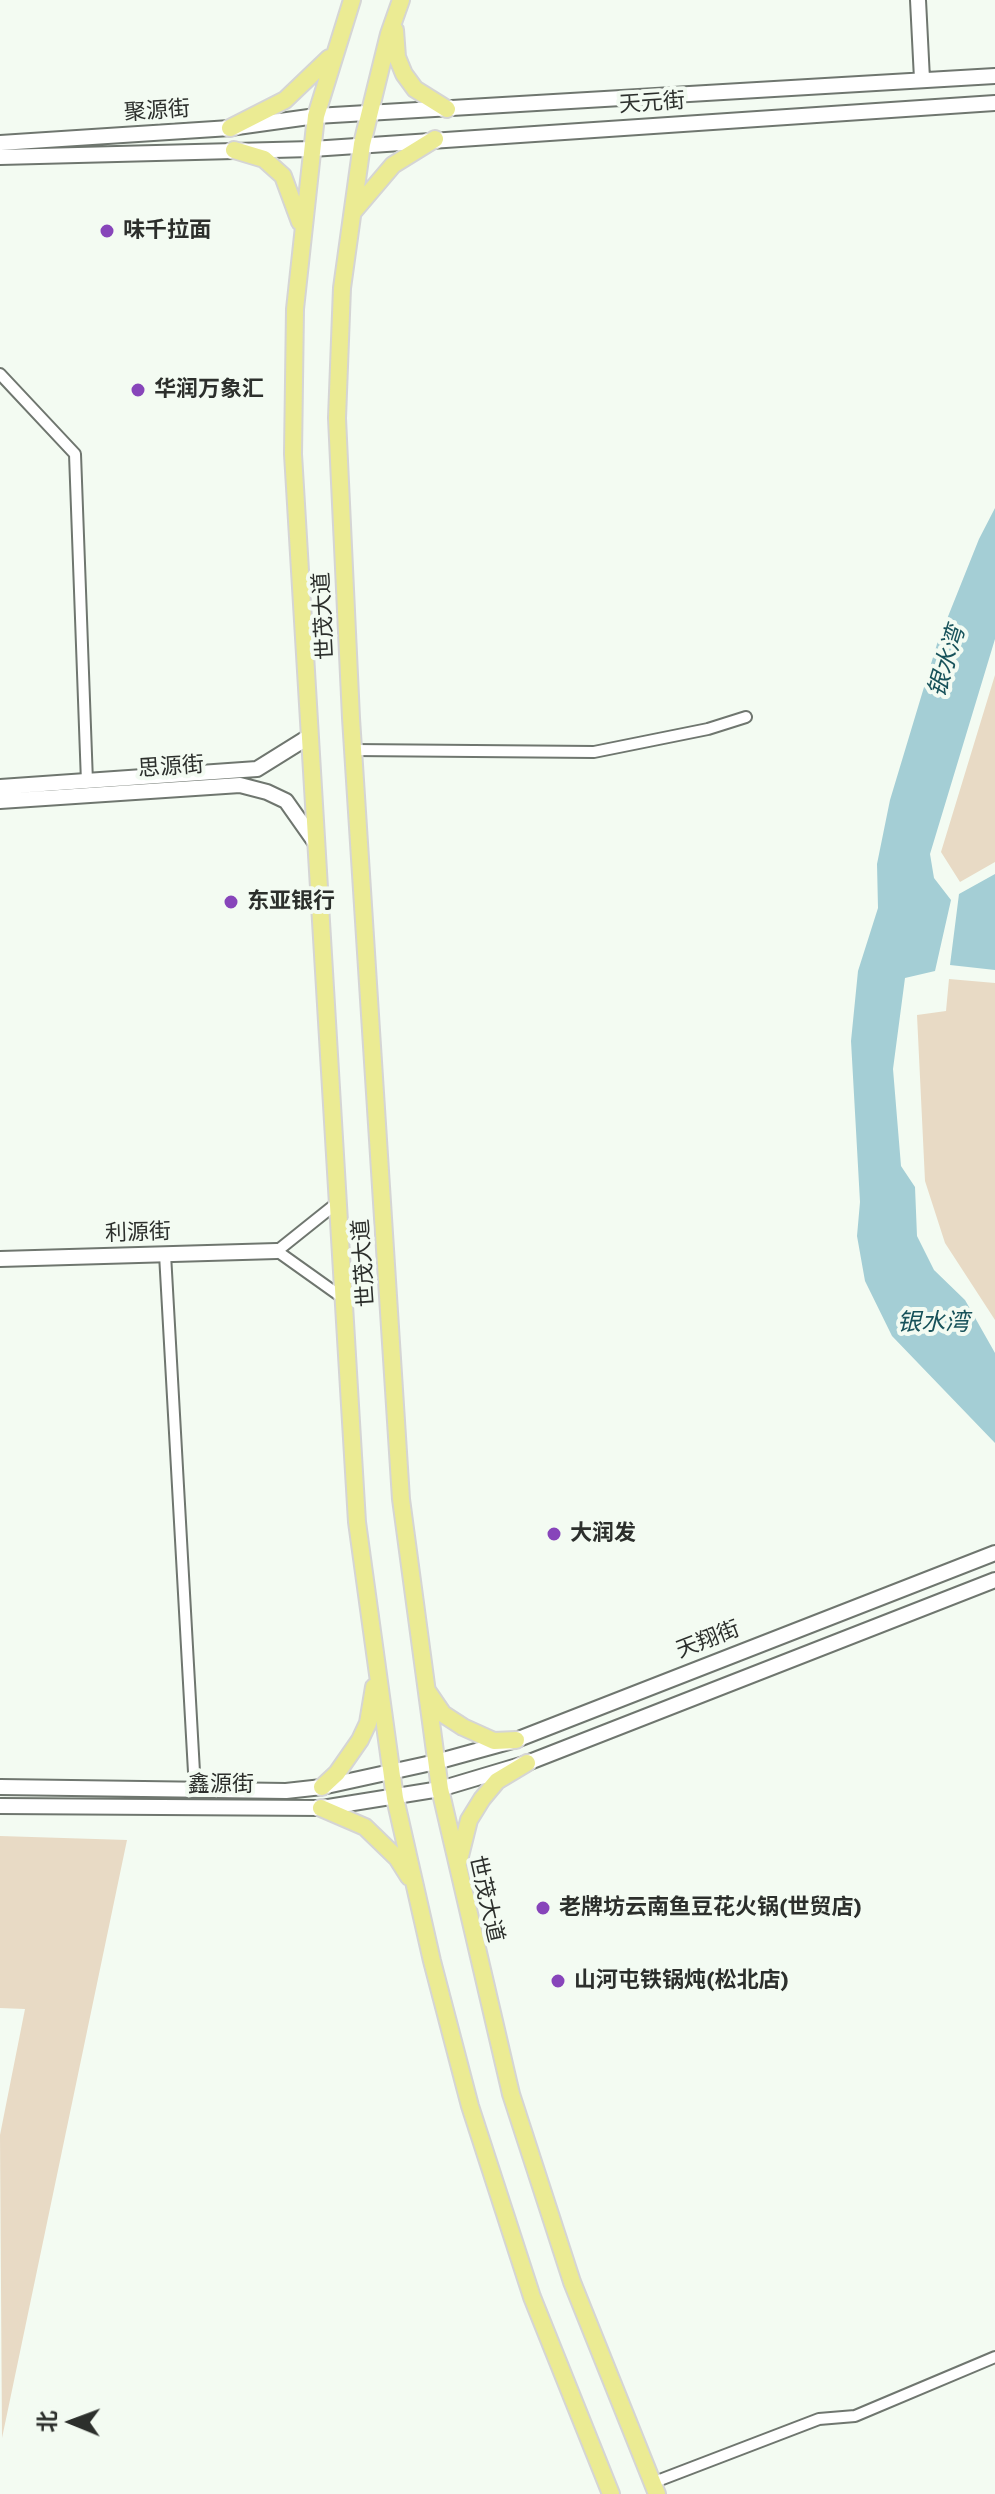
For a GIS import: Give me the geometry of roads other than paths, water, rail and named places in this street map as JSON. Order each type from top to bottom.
[{"type":"main road","name":"世茂大道","points":[[352,0],[316,116],[295,309],[293,454],[357,1522],[395,1798],[470,2106],[527,2282],[611,2494]]},
{"type":"main road","name":"世茂大道","points":[[401,0],[362,144],[342,288],[337,418],[353,750],[401,1499],[421,1667],[440,1789],[511,2094],[572,2282],[655,2488]]},
{"type":"main road","points":[[918,0],[922,79]]},
{"type":"main road","points":[[394,19],[397,57],[404,74],[415,89],[447,109]]},
{"type":"main road","points":[[230,128],[285,100],[311,79],[335,51]]},
{"type":"main road","name":"天元街","points":[[316,116],[995,76]]},
{"type":"main road","name":"天元街","points":[[312,149],[995,103]]},
{"type":"main road","name":"聚源街","points":[[0,143],[230,128],[316,116]]},
{"type":"main road","points":[[352,214],[393,165],[435,139]]},
{"type":"main road","name":"聚源街","points":[[0,157],[312,149]]},
{"type":"main road","points":[[234,150],[264,159],[283,176],[296,203],[303,240]]},
{"type":"main road","name":"思源街","points":[[0,787],[257,769],[310,736]]},
{"type":"main road","name":"思源街","points":[[0,801],[240,785],[286,801],[318,848]]},
{"type":"main road","name":"利源街","points":[[0,1259],[277,1251]]},
{"type":"main road","name":"天翔街","points":[[436,1762],[516,1740],[995,1553]]},
{"type":"main road","points":[[440,1789],[527,1763],[995,1580]]},
{"type":"main road","points":[[421,1667],[428,1693],[443,1714],[494,1741],[516,1740]]},
{"type":"main road","points":[[322,1787],[337,1773],[364,1731],[376,1674]]},
{"type":"main road","name":"鑫源街","points":[[0,1787],[195,1790],[322,1787],[436,1762]]},
{"type":"main road","points":[[462,1893],[458,1866],[469,1820],[497,1781],[527,1763]]},
{"type":"main road","name":"鑫源街","points":[[0,1806],[321,1808],[440,1789]]},
{"type":"main road","points":[[321,1808],[349,1819],[382,1842],[415,1887]]},
{"type":"street","points":[[0,374],[75,454],[87,782]]},
{"type":"street","points":[[353,750],[594,752],[708,729],[746,717]]},
{"type":"street","points":[[337,1203],[277,1251],[343,1298]]},
{"type":"street","points":[[165,1254],[195,1790]]},
{"type":"street","points":[[655,2488],[819,2419],[855,2416],[995,2357]]},
{"type":"water","name":"银水湾","points":[[995,508],[995,639],[930,854],[934,878],[951,900],[935,971],[905,978],[893,1069],[901,1166],[915,1187],[917,1236],[934,1270],[965,1300],[995,1353],[995,1443],[892,1336],[865,1281],[857,1236],[860,1202],[851,1041],[858,971],[878,908],[877,864],[890,800],[937,644],[979,539]]},
{"type":"water","points":[[995,874],[995,970],[950,965],[959,894]]},
{"type":"place","name":"味千拉面","points":[[107,231]]},
{"type":"place","name":"华润万象汇","points":[[138,390]]},
{"type":"place","name":"东亚银行","points":[[231,902]]},
{"type":"place","name":"大润发","points":[[554,1534]]},
{"type":"place","name":"老牌坊云南鱼豆花火锅(世贸店)","points":[[543,1908]]},
{"type":"place","name":"山河屯铁锅炖(松北店)","points":[[558,1981]]}]
